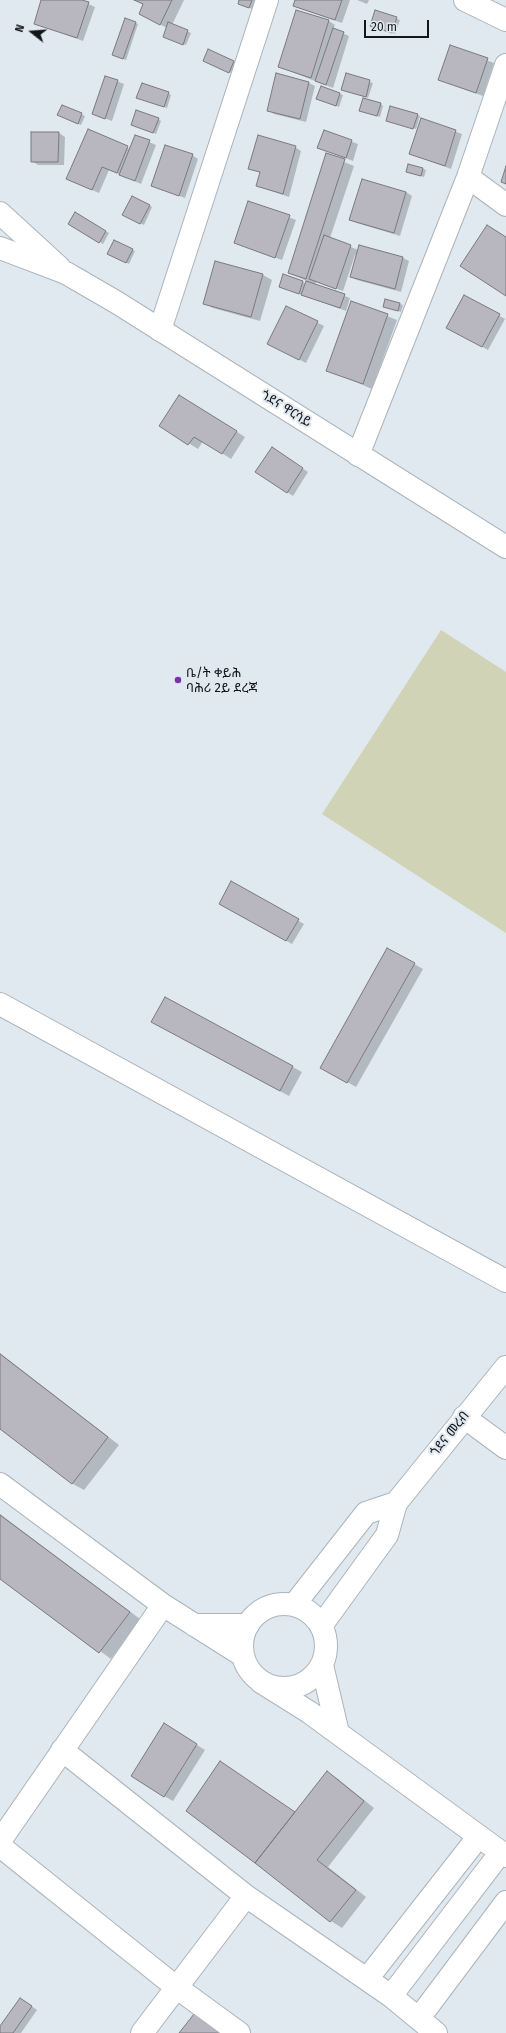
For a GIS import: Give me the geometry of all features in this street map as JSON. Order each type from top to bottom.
[{"type":"street","points":[[160,330],[267,0]]},
{"type":"street","points":[[469,1],[506,20]]},
{"type":"street","points":[[358,454],[468,177],[506,65]]},
{"type":"street","points":[[468,177],[506,205]]},
{"type":"street","name":"ጎደና ዋርሳይ","points":[[0,213],[66,273]]},
{"type":"street","name":"ጎደና ዋርሳይ","points":[[0,248],[66,273],[160,330],[506,547]]},
{"type":"street","points":[[0,1004],[506,1281]]},
{"type":"street","name":"ጎደና መረብ","points":[[321,1626],[387,1535],[396,1503],[464,1417],[506,1367]]},
{"type":"street","points":[[464,1417],[506,1448]]},
{"type":"street","points":[[0,1484],[163,1605],[242,1655],[253,1675],[261,1682],[338,1733],[504,1854],[390,1996]]},
{"type":"street","points":[[294,1605],[366,1513],[396,1503]]},
{"type":"street","points":[[328,1561],[353,1580]]},
{"type":"street","points":[[242,1655],[244,1635],[248,1625],[256,1615],[266,1608],[278,1604],[294,1605],[313,1615],[321,1626],[326,1639],[326,1652],[322,1665],[313,1677],[302,1685],[288,1688],[274,1688],[261,1682]]},
{"type":"street","points":[[0,1841],[163,1605]]},
{"type":"street","points":[[194,1625],[248,1625]]},
{"type":"street","points":[[322,1665],[338,1733]]},
{"type":"street","points":[[62,1750],[246,1896],[367,1979],[436,2033]]},
{"type":"street","points":[[367,1979],[479,1836]]},
{"type":"street","points":[[0,1846],[176,1987],[239,2033]]},
{"type":"street","points":[[142,2033],[246,1896]]},
{"type":"street","points":[[418,2018],[506,1902]]},
{"type":"green space","points":[[441,630],[506,672],[506,933],[322,814]]},
{"type":"building","points":[[41,0],[82,0],[89,2],[77,38],[34,24]]},
{"type":"building","points":[[134,0],[172,0],[160,25],[139,14],[143,4]]},
{"type":"building","points":[[239,0],[252,0],[249,8],[238,4]]},
{"type":"building","points":[[295,0],[342,0],[335,20],[293,6]]},
{"type":"building","points":[[296,10],[329,20],[311,78],[278,67]]},
{"type":"building","points":[[375,10],[397,17],[392,33],[370,26]]},
{"type":"building","points":[[125,18],[136,22],[123,59],[112,55]]},
{"type":"building","points":[[168,22],[188,30],[183,45],[163,37]]},
{"type":"building","points":[[333,28],[344,32],[326,85],[315,81]]},
{"type":"building","points":[[450,45],[488,58],[476,93],[438,80]]},
{"type":"building","points":[[208,49],[234,61],[229,73],[203,61]]},
{"type":"building","points":[[276,73],[309,82],[300,119],[267,111]]},
{"type":"building","points":[[346,73],[370,80],[366,97],[341,90]]},
{"type":"building","points":[[105,76],[118,80],[105,119],[92,114]]},
{"type":"building","points":[[142,83],[169,92],[164,107],[136,98]]},
{"type":"building","points":[[321,86],[340,93],[336,106],[316,99]]},
{"type":"building","points":[[363,98],[381,103],[377,116],[359,111]]},
{"type":"building","points":[[62,105],[82,113],[78,124],[57,115]]},
{"type":"building","points":[[390,106],[418,114],[413,129],[386,121]]},
{"type":"building","points":[[136,110],[159,118],[153,133],[131,125]]},
{"type":"building","points":[[421,118],[456,130],[445,166],[409,154]]},
{"type":"building","points":[[88,129],[128,146],[117,173],[102,167],[92,190],[66,179]]},
{"type":"building","points":[[324,130],[352,140],[346,158],[317,148]]},
{"type":"building","points":[[31,132],[59,132],[58,162],[31,162]]},
{"type":"building","points":[[135,135],[150,140],[135,181],[119,175]]},
{"type":"building","points":[[258,135],[296,146],[283,194],[256,186],[260,172],[248,169]]},
{"type":"building","points":[[165,145],[193,154],[179,196],[151,186]]},
{"type":"building","points":[[326,153],[345,159],[306,279],[288,273]]},
{"type":"building","points":[[408,164],[423,168],[421,176],[406,172]]},
{"type":"building","points":[[506,166],[506,184],[501,182]]},
{"type":"building","points":[[362,179],[406,192],[394,233],[349,220]]},
{"type":"building","points":[[132,196],[150,205],[140,224],[122,215]]},
{"type":"building","points":[[248,201],[290,215],[275,258],[234,243]]},
{"type":"building","points":[[75,212],[106,231],[99,243],[68,224]]},
{"type":"building","points":[[487,225],[506,237],[506,296],[460,266]]},
{"type":"building","points":[[324,235],[351,245],[336,289],[309,279]]},
{"type":"building","points":[[114,240],[133,249],[126,263],[107,254]]},
{"type":"building","points":[[359,245],[403,257],[395,289],[350,277]]},
{"type":"building","points":[[215,261],[263,274],[251,317],[203,304]]},
{"type":"building","points":[[283,274],[303,281],[299,294],[279,287]]},
{"type":"building","points":[[306,281],[345,294],[340,308],[301,295]]},
{"type":"building","points":[[464,295],[500,314],[482,347],[446,328]]},
{"type":"building","points":[[385,299],[400,303],[398,311],[383,307]]},
{"type":"building","points":[[351,301],[388,314],[363,384],[326,371]]},
{"type":"building","points":[[286,306],[318,321],[299,360],[267,344]]},
{"type":"building","points":[[179,395],[237,431],[222,454],[194,437],[188,445],[159,426]]},
{"type":"building","points":[[272,447],[303,468],[287,493],[255,472]]},
{"type":"building","points":[[231,881],[299,919],[286,941],[219,904]]},
{"type":"building","points":[[387,948],[415,963],[347,1083],[320,1068]]},
{"type":"building","points":[[165,997],[293,1066],[280,1091],[151,1022]]},
{"type":"building","points":[[0,1354],[108,1437],[72,1484],[0,1429]]},
{"type":"building","points":[[0,1515],[130,1612],[99,1653],[0,1579]]},
{"type":"building","points":[[164,1723],[197,1744],[164,1797],[131,1776]]},
{"type":"building","points":[[220,1761],[295,1812],[255,1863],[186,1811]]},
{"type":"building","points":[[327,1771],[364,1801],[317,1860],[356,1890],[330,1922],[255,1863]]},
{"type":"building","points":[[20,1998],[32,2006],[13,2033],[0,2033],[0,2026]]},
{"type":"building","points":[[198,2009],[229,2033],[179,2033]]},
{"type":"place","name":"ቤ/ት ቀይሕ ባሕሪ 2ይ ደረጃ","points":[[178,680]]}]
